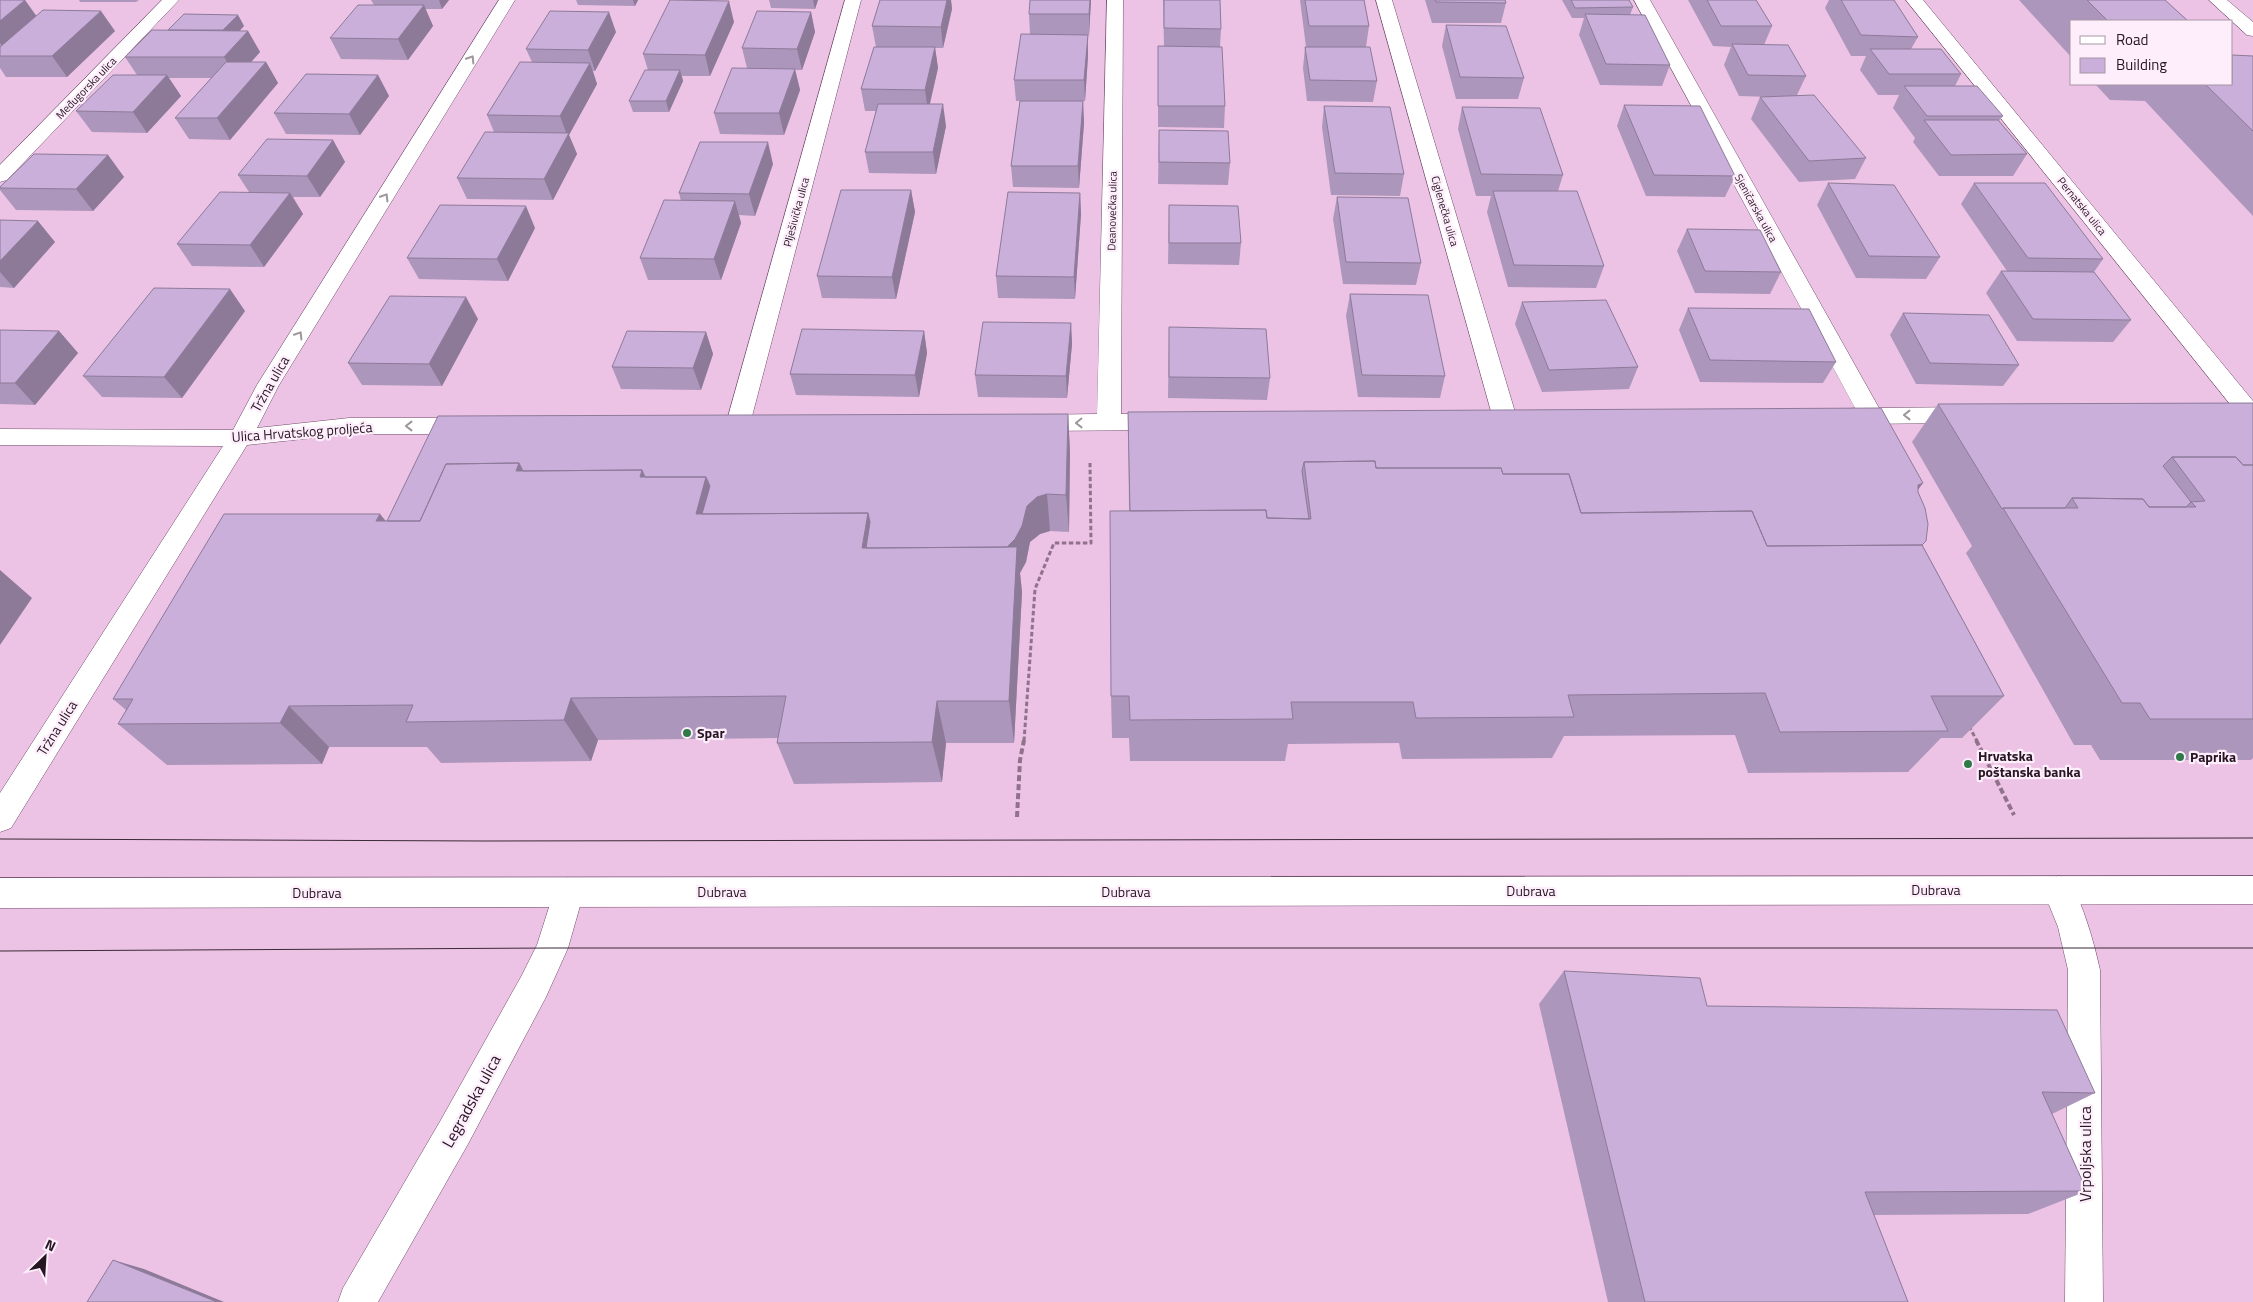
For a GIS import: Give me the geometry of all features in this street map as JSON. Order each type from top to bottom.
[{"type":"street","name":"Međugorska ulica","points":[[0,176],[171,0]]},
{"type":"street","name":"Tržna ulica","points":[[0,818],[240,438],[268,385],[507,0]]},
{"type":"street","name":"Plješivička ulica","points":[[738,424],[853,0]]},
{"type":"street","name":"Deanovečka ulica","points":[[1109,422],[1115,0]]},
{"type":"street","name":"Ciglenečka ulica","points":[[1384,0],[1506,422]]},
{"type":"street","name":"Sjeničarska ulica","points":[[1642,0],[1871,415]]},
{"type":"street","name":"Pernatska ulica","points":[[1914,0],[2251,413]]},
{"type":"street","points":[[2217,0],[2253,31]]},
{"type":"street","points":[[2220,413],[2251,413]]},
{"type":"street","points":[[1823,416],[1990,414]]},
{"type":"street","points":[[1011,423],[1188,422]]},
{"type":"street","name":"Ulica Hrvatskog proljeća","points":[[0,437],[240,438],[350,426],[493,426]]},
{"type":"street","name":"Vrpoljska ulica","points":[[2059,890],[2074,927],[2084,970],[2084,1302]]},
{"type":"street","name":"Dubrava","points":[[0,893],[2253,890]]},
{"type":"street","name":"Legradska ulica","points":[[357,1302],[455,1132],[534,986],[552,948],[568,892]]},
{"type":"path","points":[[1017,817],[1020,760],[1025,737],[1035,589],[1054,542],[1092,543],[1090,457]]},
{"type":"path","points":[[1965,720],[2014,815]]},
{"type":"building","points":[[0,0],[25,0],[0,21]]},
{"type":"building","points":[[670,0],[729,1],[705,55],[643,54]]},
{"type":"building","points":[[880,0],[947,0],[941,27],[872,26]]},
{"type":"building","points":[[1030,0],[1090,0],[1089,14],[1029,14]]},
{"type":"building","points":[[1164,0],[1220,0],[1221,29],[1164,28]]},
{"type":"building","points":[[1305,0],[1364,0],[1369,26],[1309,26]]},
{"type":"building","points":[[1435,0],[1505,0],[1506,3],[1436,2]]},
{"type":"building","points":[[1571,0],[1629,0],[1633,7],[1575,8]]},
{"type":"building","points":[[1707,0],[1756,0],[1772,26],[1721,26]]},
{"type":"building","points":[[1841,0],[1894,0],[1918,37],[1861,35]]},
{"type":"building","points":[[2087,0],[2165,0],[2187,20],[2107,20]]},
{"type":"building","points":[[358,5],[424,5],[398,39],[330,38]]},
{"type":"building","points":[[43,10],[101,11],[52,56],[0,56],[0,47]]},
{"type":"building","points":[[550,11],[609,12],[588,50],[526,49]]},
{"type":"building","points":[[757,11],[811,12],[797,49],[742,48]]},
{"type":"building","points":[[184,14],[238,15],[223,30],[168,30]]},
{"type":"building","points":[[1585,14],[1645,15],[1670,65],[1606,64]]},
{"type":"building","points":[[1446,25],[1506,26],[1524,78],[1460,77]]},
{"type":"building","points":[[152,30],[248,31],[224,57],[125,57]]},
{"type":"building","points":[[1021,34],[1088,35],[1084,80],[1014,80]]},
{"type":"building","points":[[1732,44],[1788,45],[1806,76],[1748,75]]},
{"type":"building","points":[[1158,46],[1222,47],[1225,106],[1158,106]]},
{"type":"building","points":[[874,47],[935,47],[925,90],[861,89]]},
{"type":"building","points":[[1305,47],[1370,47],[1377,81],[1310,80]]},
{"type":"building","points":[[1870,49],[1941,49],[1961,74],[1889,74]]},
{"type":"building","points":[[2233,55],[2253,56],[2253,131],[2206,85],[2233,85]]},
{"type":"building","points":[[226,62],[266,62],[217,118],[175,118]]},
{"type":"building","points":[[520,62],[590,63],[560,116],[487,115]]},
{"type":"building","points":[[732,68],[795,69],[779,113],[714,113]]},
{"type":"building","points":[[645,70],[680,70],[666,101],[629,101]]},
{"type":"building","points":[[306,74],[378,75],[349,114],[274,113]]},
{"type":"building","points":[[113,75],[167,75],[133,112],[76,111]]},
{"type":"building","points":[[1904,86],[1977,86],[2003,116],[1927,116]]},
{"type":"building","points":[[1814,95],[1866,158],[1809,161],[1760,97]]},
{"type":"building","points":[[1020,101],[1083,101],[1078,166],[1011,166]]},
{"type":"building","points":[[878,104],[943,104],[933,152],[865,152]]},
{"type":"building","points":[[1624,105],[1700,106],[1735,176],[1654,175]]},
{"type":"building","points":[[1324,106],[1390,107],[1404,174],[1335,173]]},
{"type":"building","points":[[1462,107],[1540,108],[1563,175],[1481,174]]},
{"type":"building","points":[[1924,120],[1998,120],[2027,154],[1951,155]]},
{"type":"building","points":[[1159,130],[1228,131],[1230,163],[1159,162]]},
{"type":"building","points":[[485,132],[569,133],[544,179],[457,178]]},
{"type":"building","points":[[267,139],[333,140],[307,176],[238,175]]},
{"type":"building","points":[[700,142],[768,142],[749,194],[679,193]]},
{"type":"building","points":[[34,154],[108,155],[76,189],[0,188]]},
{"type":"building","points":[[1828,183],[1894,185],[1940,257],[1869,256]]},
{"type":"building","points":[[1974,183],[2045,183],[2103,259],[2028,258]]},
{"type":"building","points":[[841,190],[911,190],[892,277],[817,276]]},
{"type":"building","points":[[1493,191],[1577,191],[1604,266],[1514,265]]},
{"type":"building","points":[[220,192],[290,193],[250,245],[177,244]]},
{"type":"building","points":[[1008,192],[1080,193],[1074,277],[996,276]]},
{"type":"building","points":[[1337,197],[1408,198],[1421,263],[1346,262]]},
{"type":"building","points":[[664,200],[735,201],[714,259],[640,258]]},
{"type":"building","points":[[440,205],[526,206],[497,259],[407,258]]},
{"type":"building","points":[[1169,205],[1238,206],[1241,243],[1169,243]]},
{"type":"building","points":[[0,220],[38,221],[0,261]]},
{"type":"building","points":[[1687,229],[1760,230],[1781,272],[1705,271]]},
{"type":"building","points":[[2001,271],[2094,272],[2131,320],[2033,319]]},
{"type":"building","points":[[154,288],[230,289],[164,377],[83,376]]},
{"type":"building","points":[[1350,294],[1428,295],[1445,376],[1362,375]]},
{"type":"building","points":[[390,296],[466,297],[429,364],[348,363]]},
{"type":"building","points":[[1606,300],[1638,367],[1549,370],[1522,302]]},
{"type":"building","points":[[1688,308],[1809,309],[1836,362],[1710,360]]},
{"type":"building","points":[[1903,313],[1989,315],[2019,365],[1930,363]]},
{"type":"building","points":[[983,322],[1071,323],[1066,376],[975,375]]},
{"type":"building","points":[[1169,327],[1266,329],[1270,378],[1169,377]]},
{"type":"building","points":[[802,329],[924,331],[915,375],[790,374]]},
{"type":"building","points":[[0,330],[59,331],[15,383],[0,383]]},
{"type":"building","points":[[627,331],[706,332],[693,368],[612,367]]},
{"type":"building","points":[[2253,403],[2253,465],[2243,465],[2236,457],[2172,457],[2163,466],[2191,502],[2186,507],[2149,507],[2143,499],[2072,498],[2065,508],[2002,509],[1938,404]]},
{"type":"building","points":[[1881,408],[1923,483],[1918,485],[1918,492],[1925,508],[1928,524],[1926,541],[1922,545],[1767,546],[1752,511],[1581,513],[1569,474],[1503,474],[1501,468],[1376,468],[1375,461],[1304,462],[1302,471],[1309,519],[1267,518],[1266,510],[1130,511],[1128,412]]},
{"type":"building","points":[[1068,414],[1066,495],[1047,494],[1037,497],[1027,506],[1022,526],[1015,539],[1007,547],[866,548],[870,522],[868,513],[702,514],[710,486],[706,477],[645,477],[642,470],[523,471],[519,463],[446,464],[420,521],[387,521],[438,416]]},
{"type":"building","points":[[2172,457],[2236,457],[2243,465],[2253,465],[2253,719],[2150,719],[2140,703],[2122,703],[2003,508],[2078,508],[2072,498],[2143,499],[2149,507],[2196,507],[2191,502],[2205,501]]},
{"type":"building","points":[[1375,461],[1376,468],[1501,468],[1503,474],[1569,474],[1581,513],[1752,511],[1767,546],[1922,545],[2004,696],[1931,696],[1948,731],[1780,732],[1765,693],[1568,695],[1574,717],[1416,718],[1413,702],[1291,702],[1293,719],[1130,720],[1129,696],[1111,696],[1110,511],[1266,510],[1267,518],[1311,519],[1304,462]]},
{"type":"building","points":[[519,463],[516,471],[642,470],[640,477],[706,477],[696,514],[868,513],[862,548],[1017,547],[1009,701],[937,701],[932,742],[777,743],[786,696],[571,698],[564,720],[406,722],[413,705],[289,706],[280,723],[118,724],[133,699],[113,699],[224,514],[380,514],[376,521],[420,521],[446,464]]},
{"type":"building","points":[[1564,971],[1700,978],[1707,1006],[2057,1010],[2095,1093],[2042,1092],[2087,1191],[1865,1192],[1908,1302],[1645,1302]]},
{"type":"building","points":[[113,1260],[217,1302],[87,1302]]},
{"type":"tram line","points":[[0,839],[484,841],[2253,838]]},
{"type":"tram line","points":[[0,951],[552,948],[2253,948]]},
{"type":"place","name":"Spar","points":[[687,733]]},
{"type":"place","name":"Paprika","points":[[2180,757]]},
{"type":"place","name":"Hrvatska poštanska banka","points":[[1968,764]]}]
